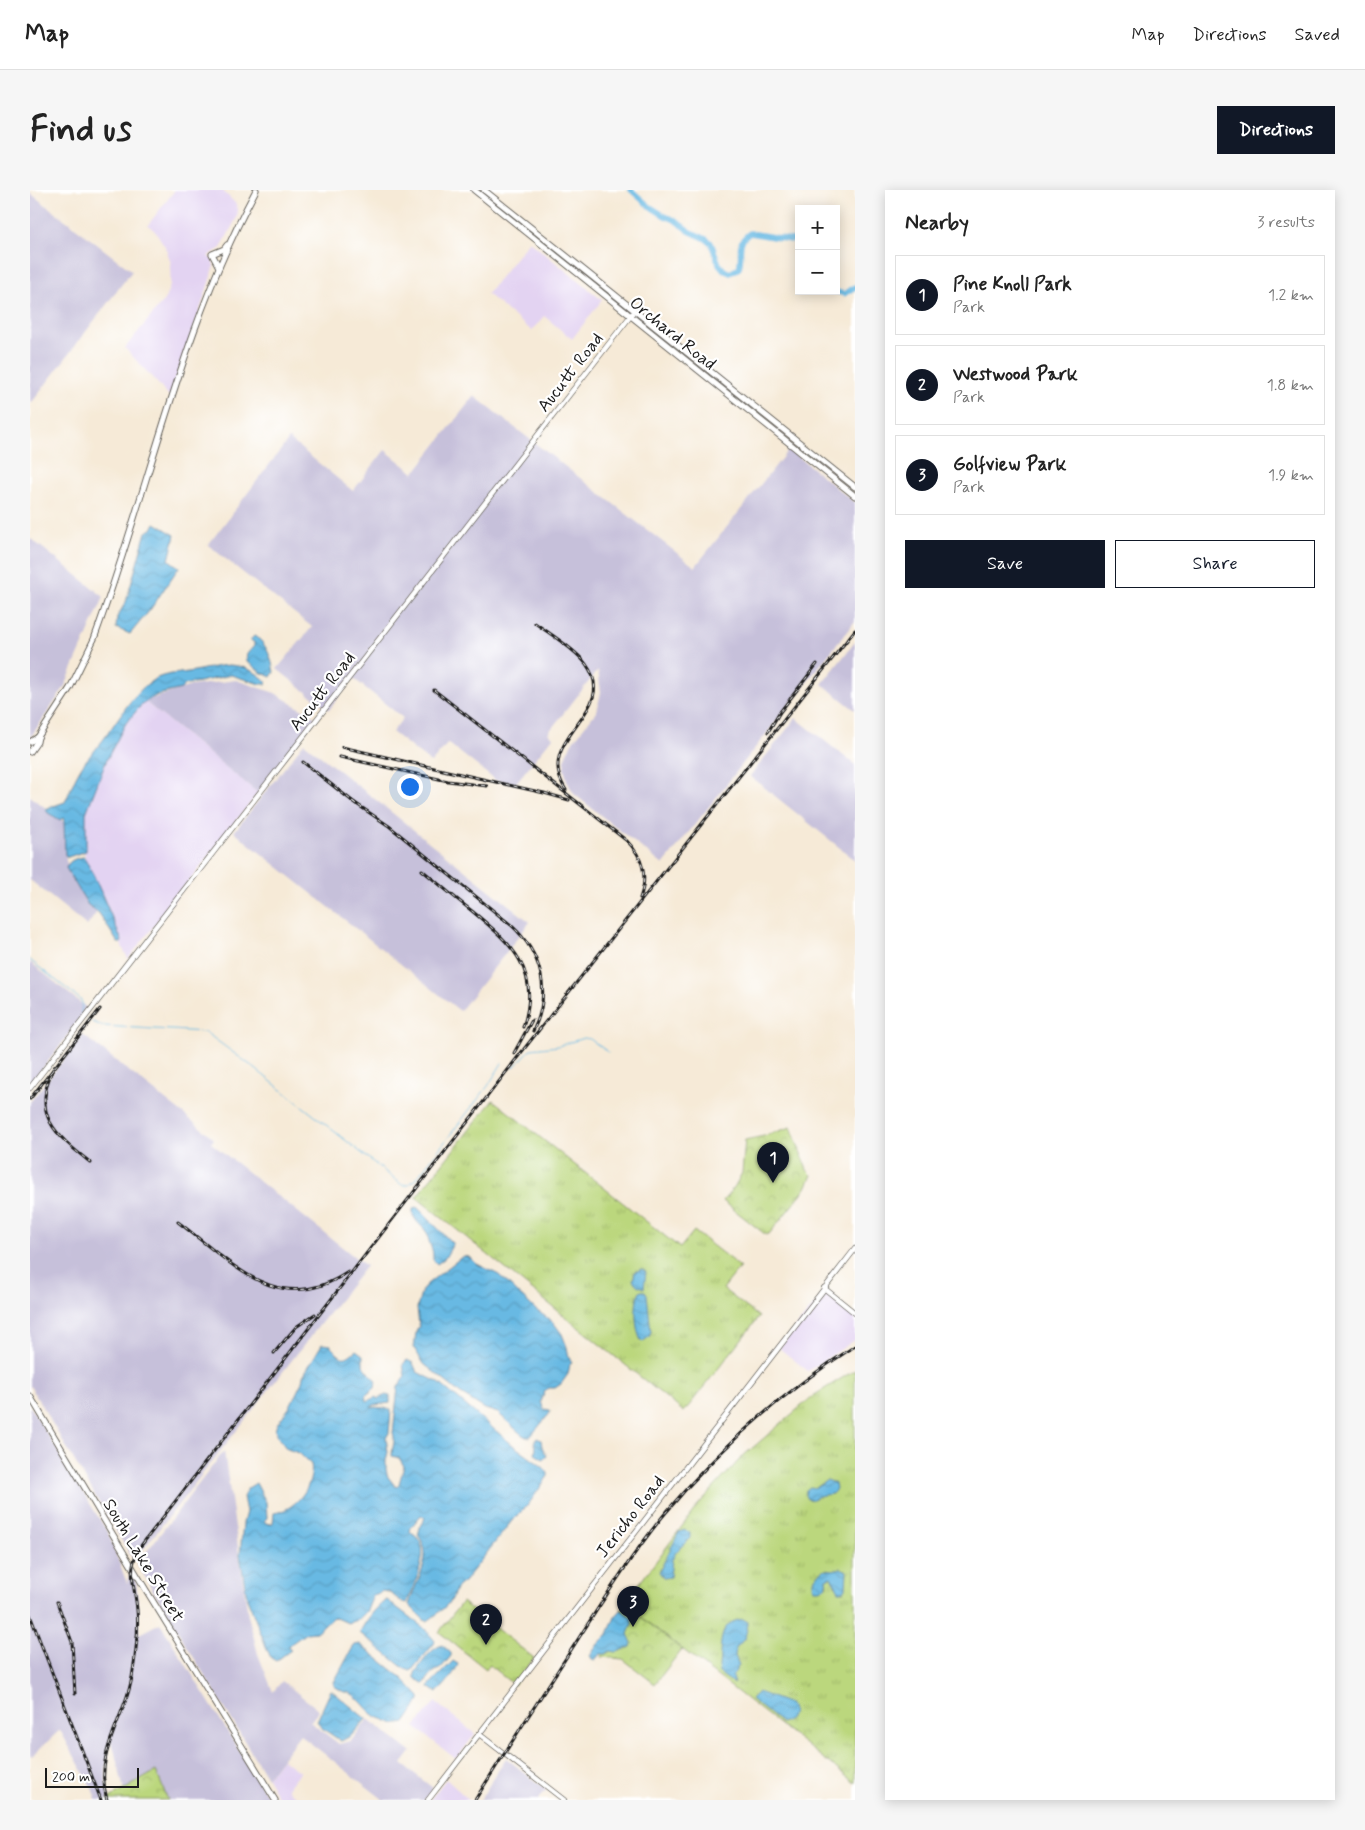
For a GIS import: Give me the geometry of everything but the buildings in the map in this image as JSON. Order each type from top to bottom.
[{"type":"main road","points":[[30,752],[73,683],[96,634],[186,358],[229,242],[256,190]]},
{"type":"main road","name":"Orchard Road","points":[[474,190],[855,496]]},
{"type":"main road","name":"Orchard Road","points":[[484,190],[855,487]]},
{"type":"main road","points":[[219,267],[212,254],[224,249],[229,242]]},
{"type":"main road","points":[[30,742],[38,737]]},
{"type":"main road","name":"South Lake Street","points":[[30,1396],[275,1800]]},
{"type":"street","name":"Aucutt Road","points":[[30,1088],[634,311]]},
{"type":"street","name":"Jericho Road","points":[[428,1800],[855,1249]]},
{"type":"street","points":[[824,1288],[855,1312]]},
{"type":"street","points":[[479,1734],[564,1800]]},
{"type":"shaded area","points":[[175,190],[222,190],[236,204],[238,210],[237,217],[221,248],[208,256],[213,260],[214,267],[171,398],[125,348],[165,299],[170,285],[171,264],[166,248],[156,232],[148,225]]},
{"type":"shaded area","points":[[30,193],[132,271],[30,405]]},
{"type":"shaded area","points":[[529,241],[602,300],[572,339],[544,316],[532,331],[487,294]]},
{"type":"shaded area","points":[[474,396],[695,567],[789,449],[855,503],[855,621],[663,865],[574,794],[567,781],[564,767],[567,752],[596,712],[601,692],[598,670],[548,733],[553,737],[515,784],[495,780],[448,743],[431,763],[392,732],[403,718],[353,678],[329,710],[277,669],[312,627],[208,545],[289,439],[353,491],[385,450],[414,473]]},
{"type":"shaded area","points":[[30,538],[104,597],[64,688],[30,738]]},
{"type":"shaded area","points":[[855,642],[855,710],[822,684]]},
{"type":"shaded area","points":[[236,680],[275,693],[316,718],[258,793],[144,701],[191,686]]},
{"type":"shaded area","points":[[144,701],[258,793],[128,959],[105,910],[85,860],[82,815],[119,729]]},
{"type":"shaded area","points":[[796,718],[855,765],[855,860],[750,776]]},
{"type":"shaded area","points":[[304,743],[530,922],[460,1011],[234,832]]},
{"type":"shaded area","points":[[30,796],[64,822],[66,861],[86,901],[97,912],[87,926],[30,880]]},
{"type":"shaded area","points":[[30,962],[88,1009],[30,1085]]},
{"type":"shaded area","points":[[83,1035],[210,1135],[214,1139],[211,1143],[366,1266],[134,1561],[30,1386],[30,1102]]},
{"type":"shaded area","points":[[824,1293],[855,1317],[855,1340],[808,1371],[779,1348]]},
{"type":"shaded area","points":[[30,1406],[108,1533],[127,1583],[130,1572],[136,1582],[139,1634],[160,1623],[270,1800],[168,1800],[156,1771],[124,1790],[112,1741],[106,1767],[109,1800],[96,1800],[92,1788],[60,1730],[31,1757]]},
{"type":"shaded area","points":[[224,1451],[248,1615],[258,1654],[273,1692],[282,1681],[319,1710],[310,1722],[339,1744],[351,1741],[368,1719],[411,1752],[402,1764],[433,1788],[425,1800],[384,1800],[300,1735],[267,1778],[137,1564]]},
{"type":"shaded area","points":[[435,1702],[475,1734],[456,1759],[415,1727]]},
{"type":"shaded area","points":[[506,1758],[546,1790],[538,1800],[480,1800]]},
{"type":"shaded area","points":[[282,1759],[300,1772],[287,1789],[300,1800],[280,1800],[267,1778]]},
{"type":"shaded area","points":[[446,1779],[469,1800],[430,1800]]},
{"type":"green space","points":[[493,1100],[680,1248],[694,1231],[740,1267],[723,1289],[759,1317],[684,1412],[416,1197]]},
{"type":"green space","points":[[791,1127],[807,1170],[812,1175],[806,1188],[770,1233],[766,1235],[723,1201],[735,1186],[742,1173],[745,1140]]},
{"type":"green space","points":[[855,1370],[855,1783],[624,1604],[698,1505],[743,1456],[813,1396]]},
{"type":"green space","points":[[462,1602],[534,1658],[514,1685],[489,1665],[486,1669],[439,1632]]},
{"type":"green space","points":[[624,1604],[682,1649],[655,1684],[623,1659],[601,1657]]},
{"type":"green space","points":[[156,1771],[168,1800],[108,1799]]},
{"type":"water","points":[[155,523],[175,535],[169,560],[179,567],[150,610],[130,634],[116,628],[117,617],[126,602],[146,532],[152,529]]},
{"type":"water","points":[[254,636],[262,642],[270,657],[274,672],[271,677],[260,672],[246,660],[247,654],[254,646],[254,642],[250,640]]},
{"type":"water","points":[[229,665],[254,672],[262,677],[267,684],[260,684],[231,675],[185,685],[181,689],[157,695],[143,703],[126,723],[107,759],[86,813],[86,851],[68,857],[65,855],[64,820],[63,818],[60,820],[45,809],[65,802],[81,767],[132,700],[147,684],[155,679],[170,674]]},
{"type":"water","points":[[84,857],[122,941],[121,943],[118,943],[99,913],[88,905],[66,868],[73,860]]},
{"type":"water","points":[[417,1207],[453,1244],[445,1258],[437,1264],[433,1260],[433,1251],[428,1235],[414,1217],[413,1209]]},
{"type":"water","points":[[463,1256],[469,1257],[477,1264],[499,1275],[536,1310],[553,1322],[562,1334],[567,1347],[569,1358],[572,1362],[568,1374],[561,1384],[545,1391],[541,1402],[544,1409],[550,1410],[550,1413],[530,1437],[521,1434],[498,1413],[485,1409],[461,1394],[424,1364],[414,1348],[416,1332],[419,1326],[417,1308],[422,1290]]},
{"type":"water","points":[[642,1269],[646,1272],[644,1288],[637,1285],[633,1280],[635,1272]]},
{"type":"water","points":[[641,1291],[645,1291],[647,1294],[651,1332],[649,1337],[642,1342],[636,1316],[638,1295]]},
{"type":"water","points":[[322,1344],[331,1345],[343,1357],[356,1350],[363,1355],[363,1365],[376,1381],[375,1388],[365,1396],[367,1401],[376,1397],[377,1399],[386,1395],[390,1396],[390,1403],[371,1407],[391,1410],[389,1433],[386,1438],[388,1452],[386,1470],[388,1477],[396,1487],[399,1484],[404,1466],[399,1458],[392,1456],[393,1433],[398,1387],[405,1376],[403,1364],[407,1360],[413,1363],[417,1372],[438,1382],[514,1446],[543,1467],[548,1476],[528,1505],[511,1522],[464,1582],[456,1588],[451,1601],[429,1620],[424,1620],[409,1605],[424,1561],[425,1552],[423,1544],[418,1535],[425,1518],[421,1515],[411,1527],[410,1532],[421,1542],[422,1560],[407,1603],[403,1603],[389,1592],[382,1591],[373,1596],[366,1612],[357,1620],[348,1623],[333,1617],[316,1632],[306,1633],[288,1646],[291,1650],[276,1661],[271,1658],[247,1598],[240,1555],[246,1512],[243,1497],[248,1488],[256,1483],[266,1502],[267,1518],[264,1521],[268,1524],[273,1523],[274,1513],[290,1507],[307,1488],[310,1480],[311,1464],[299,1453],[287,1449],[275,1430],[277,1424],[289,1408],[303,1376]]},
{"type":"water","points":[[537,1438],[541,1440],[542,1447],[547,1456],[543,1459],[535,1454],[534,1442]]},
{"type":"water","points":[[827,1480],[835,1484],[834,1492],[807,1499],[805,1495],[806,1490],[810,1487],[816,1488]]},
{"type":"water","points":[[685,1530],[690,1533],[690,1538],[676,1552],[672,1560],[670,1577],[664,1578],[659,1572],[679,1532]]},
{"type":"water","points":[[841,1568],[847,1571],[846,1588],[844,1591],[839,1591],[831,1577],[826,1579],[827,1586],[814,1589],[815,1577],[825,1569]]},
{"type":"water","points":[[387,1600],[424,1628],[435,1641],[411,1671],[405,1669],[360,1633],[371,1615]]},
{"type":"water","points":[[621,1610],[632,1618],[628,1634],[632,1643],[631,1647],[617,1652],[610,1651],[606,1654],[600,1654],[595,1660],[592,1659],[590,1656],[608,1634],[615,1617]]},
{"type":"water","points":[[743,1619],[748,1624],[745,1638],[736,1648],[735,1656],[739,1665],[732,1677],[734,1684],[718,1672],[721,1639],[728,1626],[734,1621]]},
{"type":"water","points":[[360,1644],[400,1676],[420,1697],[420,1701],[405,1723],[396,1724],[377,1717],[354,1695],[334,1686],[334,1682],[352,1649],[355,1645]]},
{"type":"water","points":[[442,1645],[451,1653],[451,1656],[441,1668],[432,1673],[424,1684],[415,1678],[415,1673],[430,1653]]},
{"type":"water","points":[[453,1661],[458,1664],[457,1667],[445,1685],[436,1692],[429,1687],[431,1683]]},
{"type":"water","points":[[331,1690],[366,1719],[351,1736],[341,1741],[323,1729],[317,1721]]},
{"type":"water","points":[[758,1692],[790,1704],[793,1713],[787,1721],[781,1723],[751,1699]]},
{"type":"waterway","points":[[631,190],[649,206],[711,243],[719,264],[730,273],[739,268],[742,241],[750,233],[795,240]]},
{"type":"waterway","points":[[840,293],[844,294],[855,287]]},
{"type":"waterway","points":[[30,960],[81,1000],[81,1013]]},
{"type":"waterway","points":[[92,1022],[103,1026],[205,1032],[253,1067],[402,1185],[408,1185],[416,1179],[488,1086],[502,1063]]},
{"type":"waterway","points":[[513,1068],[531,1049],[558,1046],[584,1038],[590,1039],[608,1052]]},
{"type":"railway","points":[[535,623],[582,659],[594,681],[593,697],[586,712],[566,740],[559,755],[558,772],[566,790]]},
{"type":"railway","points":[[107,1800],[104,1782],[107,1750],[130,1688],[135,1656],[138,1618],[132,1571],[133,1563],[140,1547],[524,1049],[855,630]]},
{"type":"railway","points":[[768,732],[780,712],[817,664]]},
{"type":"railway","points":[[434,690],[627,841],[637,854],[644,875],[640,898]]},
{"type":"railway","points":[[342,747],[569,800]]},
{"type":"railway","points":[[340,757],[448,781],[487,786]]},
{"type":"railway","points":[[303,762],[356,804]]},
{"type":"railway","points":[[352,801],[389,826],[522,936],[537,961],[543,988],[539,1017],[533,1031]]},
{"type":"railway","points":[[422,870],[500,935],[520,960],[526,974],[529,990],[528,1007],[523,1027]]},
{"type":"railway","points":[[30,1099],[100,1009]]},
{"type":"railway","points":[[514,1053],[532,1020]]},
{"type":"railway","points":[[54,1067],[47,1084],[45,1098],[46,1111],[50,1122],[67,1143],[91,1163]]},
{"type":"railway","points":[[178,1222],[237,1268],[257,1280],[277,1287],[299,1290],[323,1285],[348,1272]]},
{"type":"railway","points":[[274,1353],[296,1327],[315,1314]]},
{"type":"railway","points":[[475,1800],[639,1547],[663,1516],[728,1445],[802,1383],[855,1346]]},
{"type":"railway","points":[[57,1602],[72,1642],[75,1694]]},
{"type":"railway","points":[[30,1615],[101,1800]]},
{"type":"place","name":"Pine Knoll Park","points":[[773,1183]]},
{"type":"place","name":"Golfview Park","points":[[633,1627]]},
{"type":"place","name":"Westwood Park","points":[[486,1645]]}]
